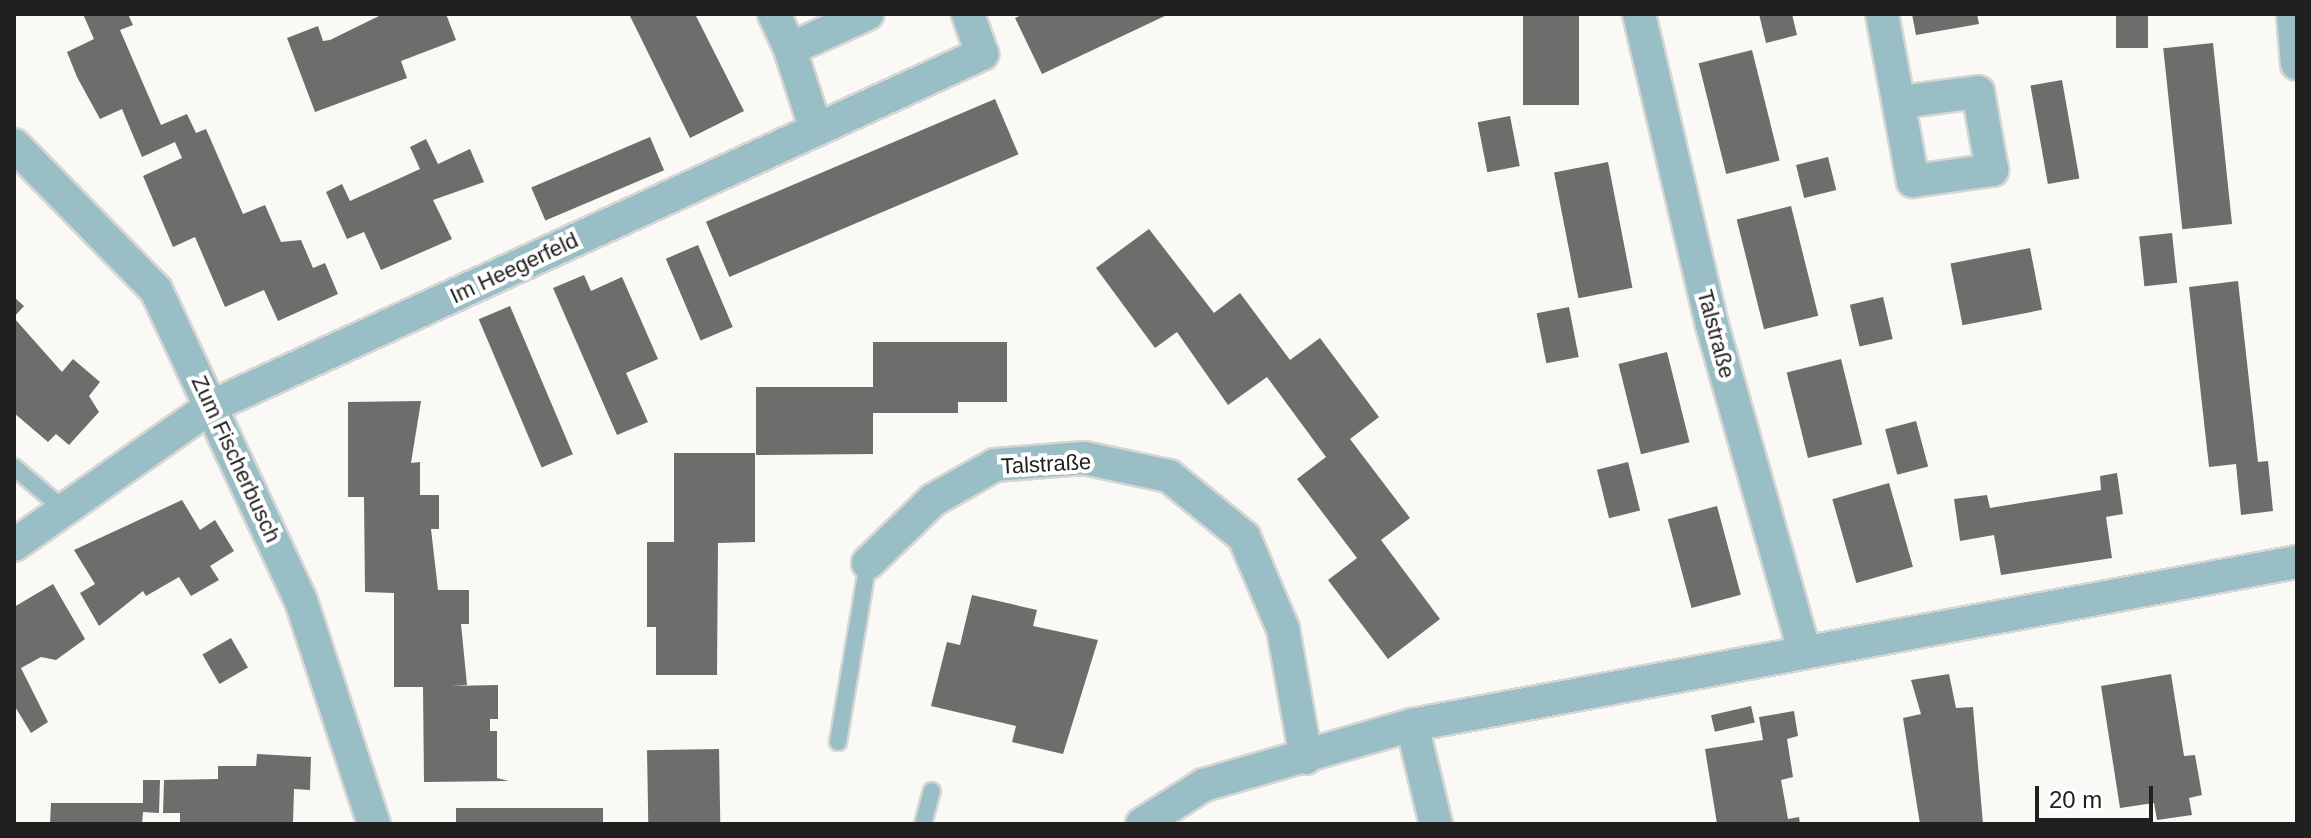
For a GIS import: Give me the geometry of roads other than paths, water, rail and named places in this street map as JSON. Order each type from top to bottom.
[{"type":"street","points":[[774,14],[790,49],[816,130]]},
{"type":"street","points":[[790,49],[867,14]]},
{"type":"street","name":"Im Heegerfeld","points":[[14,545],[61,507],[212,406],[982,54],[968,14]]},
{"type":"street","name":"Talstraße","points":[[1639,14],[1712,325],[1804,650]]},
{"type":"street","points":[[1882,14],[1900,102]]},
{"type":"street","points":[[2293,14],[2297,64]]},
{"type":"street","name":"Zum Fischerbusch","points":[[14,145],[156,290],[301,601],[374,824]]},
{"type":"street","name":"Talstraße","points":[[868,563],[933,500],[995,465],[1084,458],[1169,476],[1244,537],[1283,629],[1306,758]]},
{"type":"street","points":[[1142,824],[1204,785],[1412,725],[1804,650],[2297,562]]},
{"type":"street","points":[[1412,725],[1436,824]]},
{"type":"lane","points":[[14,467],[61,507]]},
{"type":"lane","points":[[838,742],[868,563]]},
{"type":"lane","points":[[923,824],[932,791]]}]
